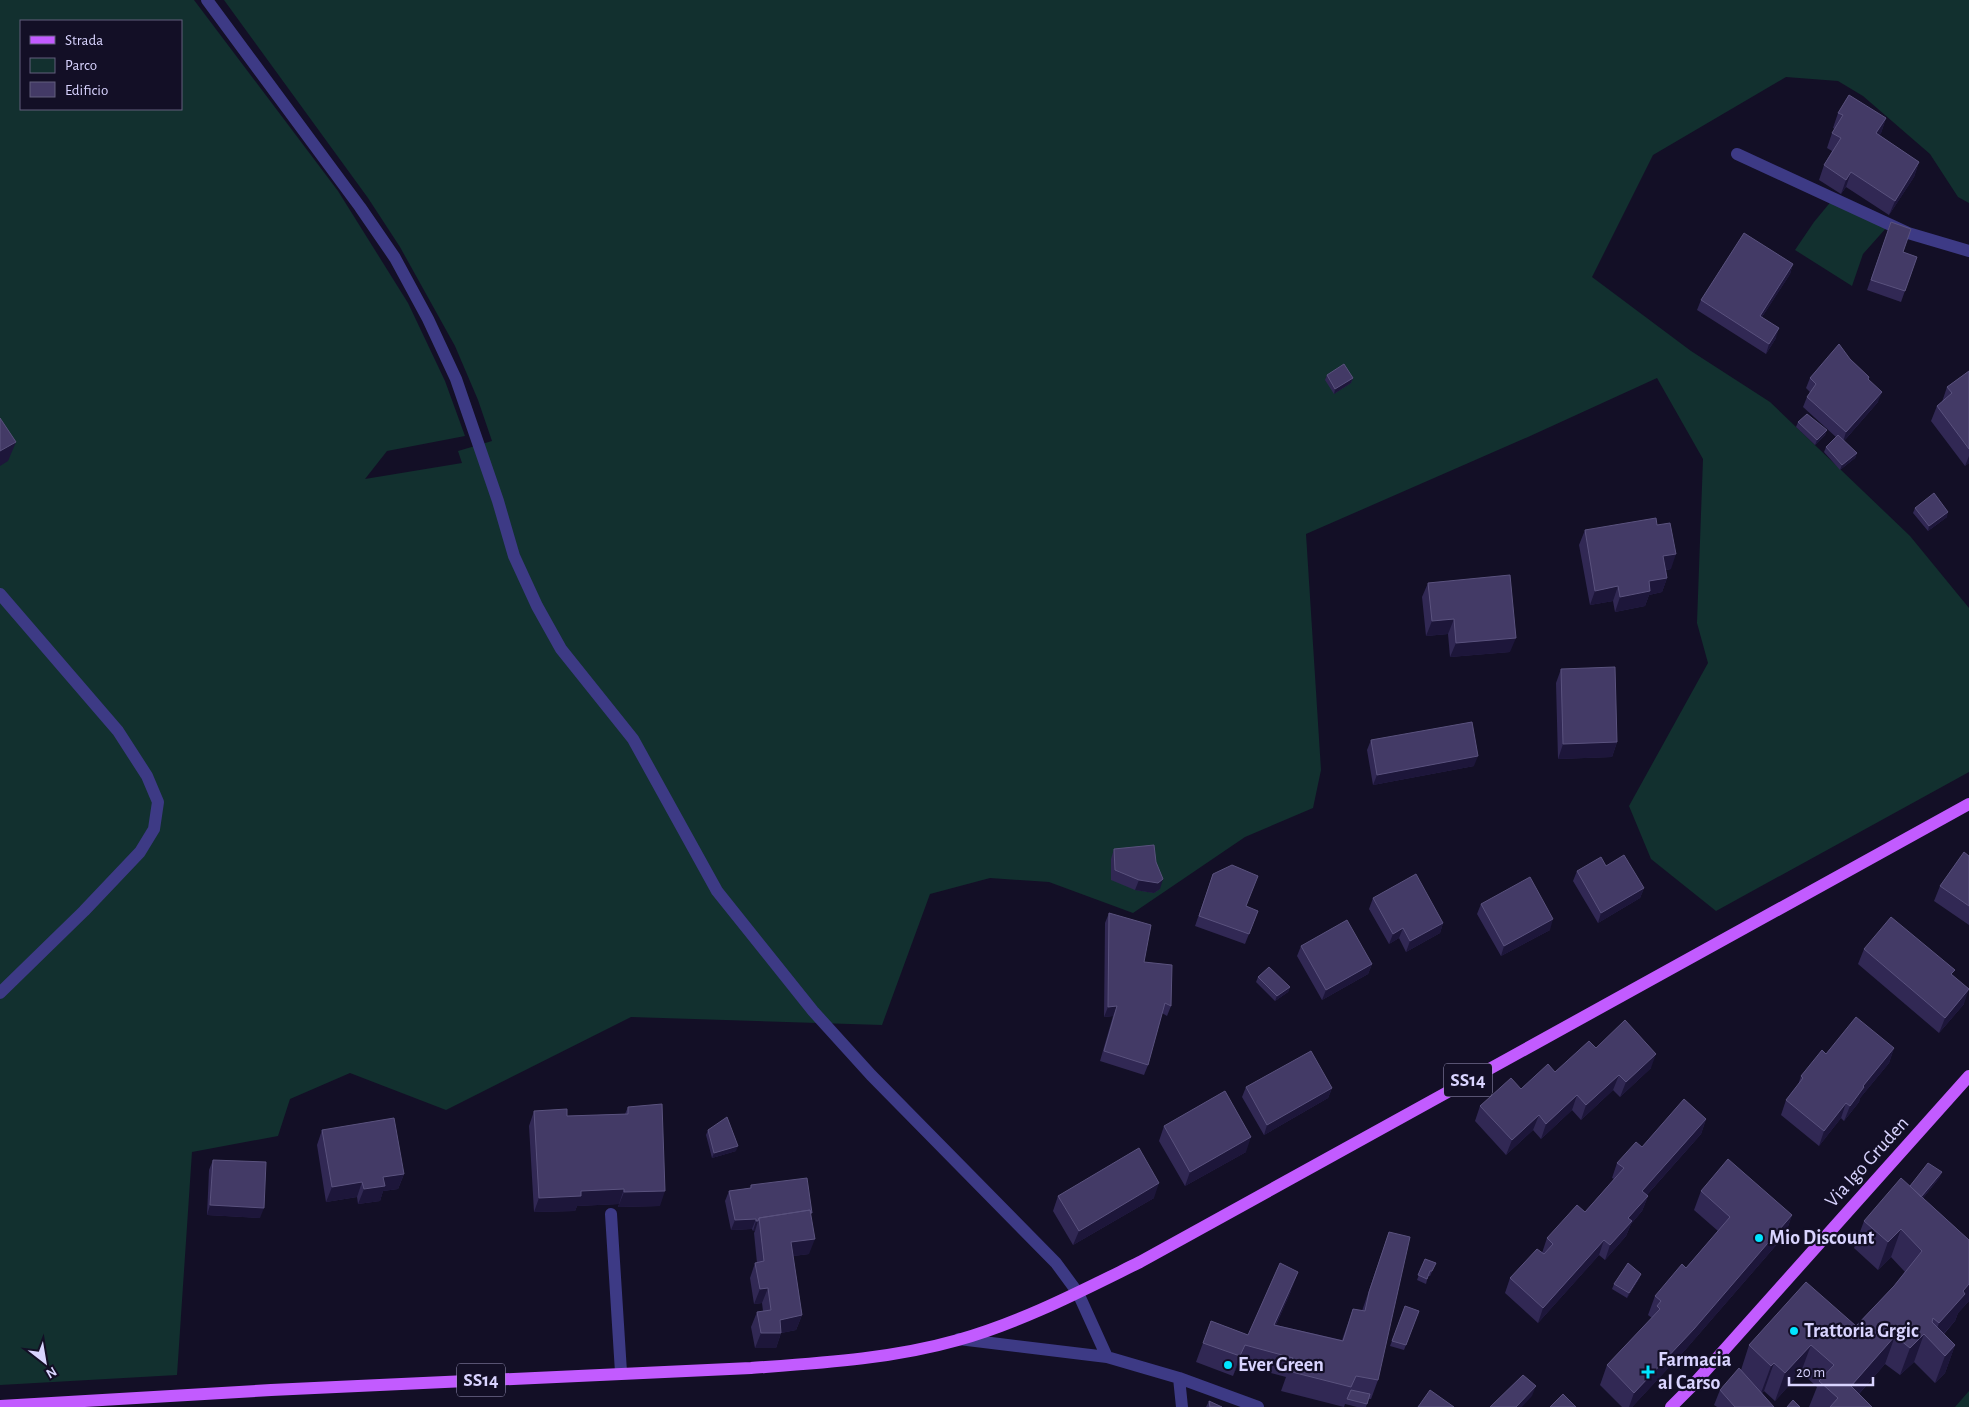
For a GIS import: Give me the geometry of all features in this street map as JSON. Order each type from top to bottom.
[{"type":"main road","name":"SS14","points":[[0,1406],[815,1363],[903,1353],[959,1340],[1024,1317],[1140,1262],[1969,804]]},
{"type":"main road","name":"Via Igo Gruden","points":[[1671,1407],[1692,1386],[1969,1076]]},
{"type":"street","points":[[207,0],[360,207],[395,258],[428,318],[456,379],[514,556],[538,606],[561,649],[633,739],[717,890],[814,1011],[871,1075],[1056,1263],[1078,1293],[1107,1357]]},
{"type":"street","points":[[1737,154],[1908,233],[1969,251]]},
{"type":"street","points":[[0,594],[118,731],[147,776],[158,802],[154,829],[140,852],[84,911],[0,994]]},
{"type":"street","points":[[611,1214],[621,1372]]},
{"type":"street","points":[[959,1340],[1107,1357],[1179,1378],[1258,1407]]},
{"type":"street","points":[[1179,1378],[1182,1407]]},
{"type":"green space","points":[[0,0],[194,0],[338,191],[408,303],[445,381],[465,436],[387,451],[365,479],[462,463],[458,451],[492,441],[478,400],[455,346],[400,247],[368,198],[224,0],[1969,0],[1969,203],[1958,197],[1930,154],[1863,96],[1838,81],[1786,77],[1653,155],[1592,277],[1691,351],[1770,402],[1910,536],[1969,608],[1969,772],[1716,911],[1651,859],[1629,806],[1708,663],[1697,623],[1703,459],[1657,378],[1528,437],[1306,534],[1321,770],[1313,808],[1245,837],[1133,913],[1049,882],[990,878],[930,894],[882,1025],[631,1017],[446,1110],[350,1073],[290,1099],[278,1136],[192,1152],[177,1375],[0,1385]]},
{"type":"green space","points":[[1833,199],[1887,227],[1863,254],[1852,286],[1795,250]]},
{"type":"green space","points":[[1969,1391],[1969,1407],[1955,1407]]},
{"type":"building","points":[[1849,95],[1886,118],[1876,133],[1919,162],[1895,201],[1851,172],[1846,180],[1824,165],[1841,138],[1832,133],[1843,115],[1838,113]]},
{"type":"building","points":[[1891,222],[1911,229],[1903,252],[1917,257],[1905,291],[1871,280]]},
{"type":"building","points":[[1744,233],[1793,264],[1760,316],[1779,328],[1769,344],[1701,300]]},
{"type":"building","points":[[1839,344],[1850,359],[1882,392],[1846,432],[1807,397],[1816,384],[1810,378]]},
{"type":"building","points":[[1344,364],[1353,378],[1335,389],[1327,375]]},
{"type":"building","points":[[1969,371],[1969,449],[1937,406],[1952,393],[1947,387]]},
{"type":"building","points":[[1807,414],[1827,430],[1817,440],[1798,422]]},
{"type":"building","points":[[0,418],[16,442],[0,451]]},
{"type":"building","points":[[1838,435],[1857,453],[1842,465],[1826,447]]},
{"type":"building","points":[[1934,493],[1948,512],[1929,526],[1915,508]]},
{"type":"building","points":[[1656,518],[1657,525],[1670,523],[1676,554],[1663,556],[1667,578],[1649,581],[1650,591],[1620,597],[1618,586],[1595,591],[1585,530]]},
{"type":"building","points":[[1510,575],[1516,638],[1456,643],[1454,619],[1432,621],[1428,583]]},
{"type":"building","points":[[1615,667],[1617,742],[1563,744],[1561,669]]},
{"type":"building","points":[[1472,722],[1478,756],[1377,775],[1371,740]]},
{"type":"building","points":[[1154,845],[1156,862],[1163,879],[1158,883],[1139,880],[1115,870],[1114,849]]},
{"type":"building","points":[[1964,852],[1969,856],[1969,906],[1940,886]]},
{"type":"building","points":[[1624,855],[1644,888],[1601,913],[1577,871],[1601,857],[1606,866]]},
{"type":"building","points":[[1232,865],[1258,876],[1246,906],[1258,911],[1249,934],[1199,916],[1213,874]]},
{"type":"building","points":[[1416,874],[1443,923],[1410,941],[1403,928],[1393,934],[1373,898]]},
{"type":"building","points":[[1530,877],[1553,919],[1504,946],[1481,904]]},
{"type":"building","points":[[1109,913],[1151,925],[1144,962],[1172,965],[1171,1006],[1165,1003],[1148,1065],[1104,1051],[1117,1006],[1108,1007]]},
{"type":"building","points":[[1891,917],[1955,970],[1951,974],[1969,989],[1945,1018],[1864,949]]},
{"type":"building","points":[[1347,920],[1372,964],[1326,990],[1301,946]]},
{"type":"building","points":[[1269,967],[1290,987],[1277,996],[1258,977]]},
{"type":"building","points":[[1856,1017],[1894,1048],[1863,1086],[1850,1106],[1846,1103],[1824,1131],[1786,1100],[1803,1078],[1801,1076],[1822,1050],[1826,1054]]},
{"type":"building","points":[[1625,1020],[1656,1054],[1626,1082],[1619,1075],[1586,1105],[1577,1095],[1546,1124],[1539,1115],[1512,1140],[1480,1106],[1511,1078],[1521,1089],[1548,1064],[1555,1072],[1589,1041],[1596,1048]]},
{"type":"building","points":[[1311,1051],[1332,1088],[1267,1125],[1246,1087]]},
{"type":"building","points":[[1225,1091],[1251,1137],[1190,1172],[1164,1126]]},
{"type":"building","points":[[1684,1099],[1706,1119],[1642,1191],[1648,1196],[1628,1218],[1632,1221],[1610,1245],[1604,1240],[1543,1308],[1510,1278],[1537,1249],[1544,1254],[1553,1244],[1547,1238],[1577,1205],[1585,1212],[1624,1168],[1617,1163],[1636,1142],[1642,1147]]},
{"type":"building","points":[[662,1104],[665,1191],[624,1192],[624,1189],[581,1191],[581,1196],[539,1198],[534,1111],[567,1109],[567,1116],[628,1114],[628,1107]]},
{"type":"building","points":[[727,1117],[738,1146],[714,1153],[708,1130]]},
{"type":"building","points":[[394,1118],[404,1174],[383,1177],[385,1186],[364,1189],[362,1182],[332,1187],[322,1130]]},
{"type":"building","points":[[1139,1148],[1159,1183],[1079,1231],[1058,1196]]},
{"type":"building","points":[[1728,1159],[1792,1215],[1694,1329],[1634,1393],[1607,1365],[1660,1309],[1657,1306],[1661,1301],[1655,1296],[1682,1264],[1686,1268],[1730,1217],[1701,1191]]},
{"type":"building","points":[[213,1160],[266,1162],[264,1208],[210,1205]]},
{"type":"building","points":[[1928,1163],[1942,1172],[1921,1197],[1910,1186]]},
{"type":"building","points":[[807,1178],[812,1213],[810,1210],[759,1218],[758,1221],[756,1219],[735,1220],[729,1191],[751,1188],[751,1185]]},
{"type":"building","points":[[1901,1178],[1969,1240],[1969,1284],[1963,1291],[1965,1294],[1939,1323],[1933,1318],[1932,1322],[1955,1345],[1945,1356],[1924,1334],[1910,1348],[1895,1336],[1851,1386],[1872,1407],[1830,1407],[1838,1398],[1819,1381],[1834,1365],[1811,1345],[1785,1373],[1774,1363],[1771,1366],[1749,1345],[1806,1282],[1856,1326],[1894,1286],[1922,1251],[1901,1229],[1888,1242],[1864,1221]]},
{"type":"building","points":[[810,1210],[815,1239],[791,1242],[802,1315],[780,1320],[781,1333],[761,1333],[757,1312],[771,1310],[768,1288],[760,1289],[755,1263],[764,1261],[759,1218]]},
{"type":"building","points":[[1389,1232],[1410,1237],[1378,1380],[1356,1376],[1351,1387],[1288,1371],[1293,1358],[1245,1345],[1240,1356],[1203,1343],[1211,1321],[1248,1335],[1280,1263],[1298,1272],[1274,1325],[1343,1341],[1353,1309],[1365,1311],[1369,1292]]},
{"type":"building","points":[[1425,1259],[1436,1263],[1427,1279],[1418,1275]]},
{"type":"building","points":[[1628,1263],[1641,1274],[1629,1293],[1614,1284]]},
{"type":"building","points":[[1405,1306],[1419,1311],[1406,1345],[1392,1341]]},
{"type":"building","points":[[1739,1368],[1774,1407],[1735,1407],[1720,1390]]},
{"type":"building","points":[[1523,1375],[1536,1386],[1516,1407],[1490,1407]]},
{"type":"building","points":[[1351,1390],[1370,1394],[1367,1404],[1347,1399]]},
{"type":"building","points":[[1430,1390],[1454,1407],[1418,1407]]},
{"type":"building","points":[[1563,1394],[1576,1407],[1550,1407]]},
{"type":"building","points":[[1793,1400],[1800,1407],[1787,1407]]},
{"type":"building","points":[[1209,1401],[1222,1407],[1210,1407]]},
{"type":"place","name":"Mio Discount","points":[[1759,1238]]},
{"type":"place","name":"Trattoria Grgic","points":[[1794,1331]]},
{"type":"place","name":"Ever Green","points":[[1228,1365]]},
{"type":"place","name":"Farmacia al Carso","points":[[1648,1372]]}]
